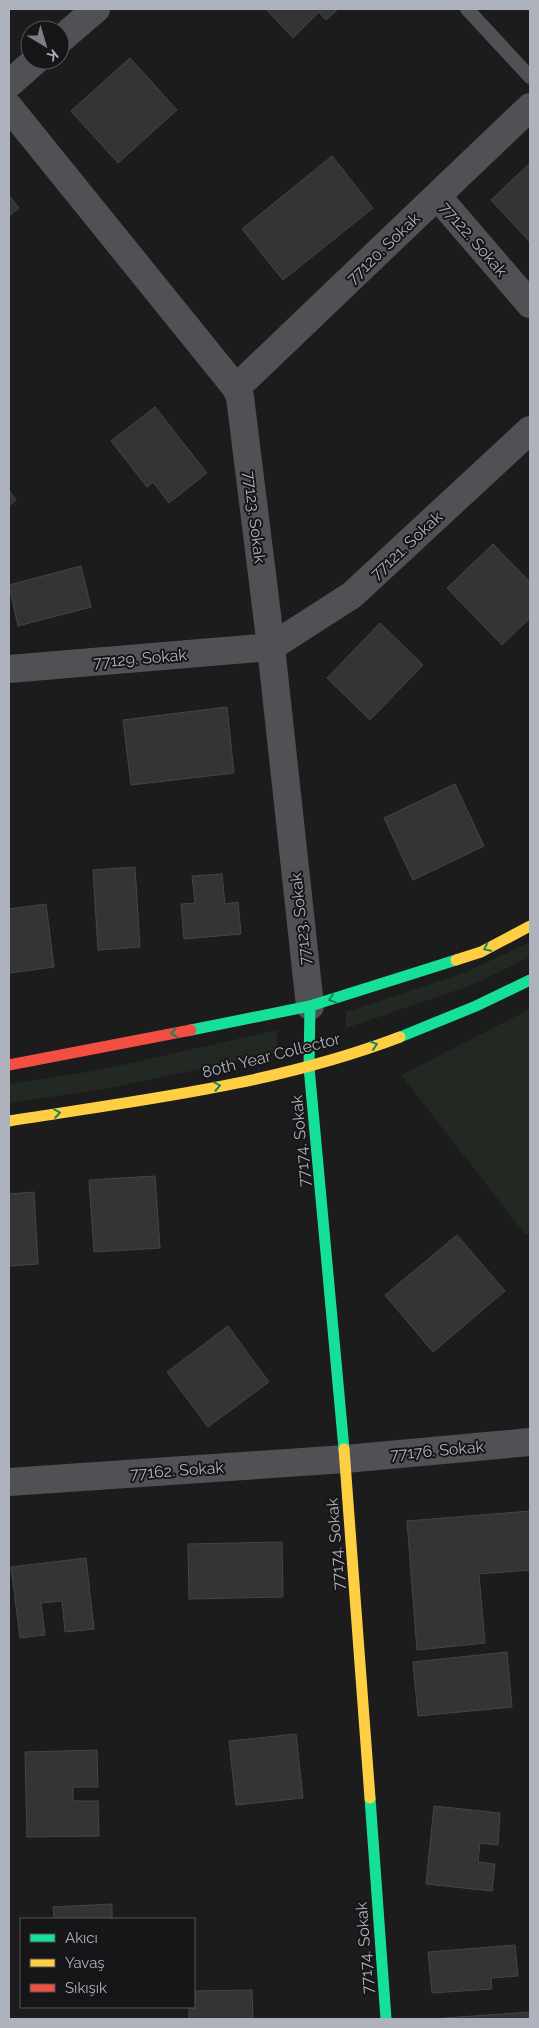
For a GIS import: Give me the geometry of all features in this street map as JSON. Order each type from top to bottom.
[{"type":"main road","points":[[9,1065],[310,1006],[481,952],[530,926]]},
{"type":"main road","name":"80th Year Collector","points":[[9,1121],[264,1078],[401,1036],[502,995],[530,980]]},
{"type":"main road","name":"77174. Sokak","points":[[310,1006],[308,1066],[345,1459],[386,2019]]},
{"type":"street","points":[[70,31],[96,9]]},
{"type":"street","points":[[9,84],[25,70]]},
{"type":"street","name":"77123. Sokak","points":[[9,106],[236,388],[240,397],[271,647],[310,1006]]},
{"type":"street","name":"77120. Sokak","points":[[236,388],[530,107]]},
{"type":"street","name":"77122. Sokak","points":[[438,196],[530,304]]},
{"type":"street","name":"77121. Sokak","points":[[271,647],[352,595],[530,430]]},
{"type":"street","name":"77129. Sokak","points":[[9,669],[271,647]]},
{"type":"street","name":"77176. Sokak","points":[[345,1459],[530,1442]]},
{"type":"street","name":"77162. Sokak","points":[[9,1482],[345,1459]]},
{"type":"lane","points":[[467,9],[530,77]]},
{"type":"shaded area","points":[[530,942],[530,957],[472,985],[346,1028],[346,1012],[466,972]]},
{"type":"shaded area","points":[[530,1009],[530,1234],[525,1234],[401,1075]]},
{"type":"shaded area","points":[[277,1030],[278,1053],[105,1089],[9,1103],[9,1084],[100,1070]]},
{"type":"building","points":[[266,9],[338,9],[326,20],[319,12],[293,38]]},
{"type":"building","points":[[130,58],[177,110],[118,163],[71,111]]},
{"type":"building","points":[[332,156],[373,208],[283,280],[242,229]]},
{"type":"building","points":[[530,163],[530,242],[491,200]]},
{"type":"building","points":[[9,195],[19,208],[9,216]]},
{"type":"building","points":[[155,407],[207,473],[169,503],[153,482],[147,487],[111,441]]},
{"type":"building","points":[[9,490],[16,500],[9,506]]},
{"type":"building","points":[[493,544],[530,582],[530,618],[502,645],[447,588]]},
{"type":"building","points":[[81,566],[91,607],[18,626],[9,585]]},
{"type":"building","points":[[380,623],[423,665],[370,720],[327,678]]},
{"type":"building","points":[[227,707],[234,773],[131,785],[123,720]]},
{"type":"building","points":[[455,784],[484,846],[413,880],[384,818]]},
{"type":"building","points":[[135,867],[140,947],[98,950],[93,870]]},
{"type":"building","points":[[222,874],[225,904],[238,902],[241,934],[184,939],[181,904],[195,903],[192,876]]},
{"type":"building","points":[[46,904],[54,967],[9,973],[9,909]]},
{"type":"building","points":[[155,1176],[160,1248],[94,1252],[89,1180]]},
{"type":"building","points":[[34,1192],[38,1264],[9,1266],[9,1194]]},
{"type":"building","points":[[457,1235],[505,1291],[433,1352],[385,1295]]},
{"type":"building","points":[[228,1326],[269,1382],[208,1427],[167,1372]]},
{"type":"building","points":[[530,1511],[530,1570],[479,1574],[485,1643],[417,1650],[407,1521]]},
{"type":"building","points":[[282,1542],[283,1597],[189,1599],[188,1544]]},
{"type":"building","points":[[86,1558],[94,1629],[65,1632],[62,1601],[41,1603],[45,1635],[20,1638],[11,1567]]},
{"type":"building","points":[[507,1652],[512,1707],[418,1716],[413,1662]]},
{"type":"building","points":[[296,1734],[303,1798],[236,1805],[229,1741]]},
{"type":"building","points":[[97,1750],[98,1787],[73,1787],[73,1801],[98,1801],[99,1836],[27,1837],[25,1752]]},
{"type":"building","points":[[434,1806],[500,1813],[498,1845],[480,1843],[478,1862],[495,1864],[492,1891],[426,1884]]},
{"type":"building","points":[[112,1904],[112,1918],[54,1918],[53,1907]]},
{"type":"building","points":[[515,1945],[518,1976],[491,1978],[492,1989],[432,1993],[428,1952]]},
{"type":"building","points":[[252,1990],[253,2019],[189,2019],[189,2008],[195,2008],[195,1991]]},
{"type":"building","points":[[530,2012],[530,2019],[431,2019]]},
{"type":"traffic: fast","points":[[191,1030],[310,1006],[456,960]]},
{"type":"traffic: fast","points":[[400,1037],[476,1006],[530,980]]},
{"type":"traffic: fast","points":[[310,1006],[309,1067],[344,1449]]},
{"type":"traffic: fast","points":[[370,1798],[386,2019]]},
{"type":"traffic: slow","points":[[456,960],[481,952],[530,926]]},
{"type":"traffic: slow","points":[[9,1121],[158,1098],[256,1079],[352,1054],[400,1037]]},
{"type":"traffic: slow","points":[[344,1449],[370,1798]]},
{"type":"traffic: jam","points":[[9,1065],[191,1030]]}]
